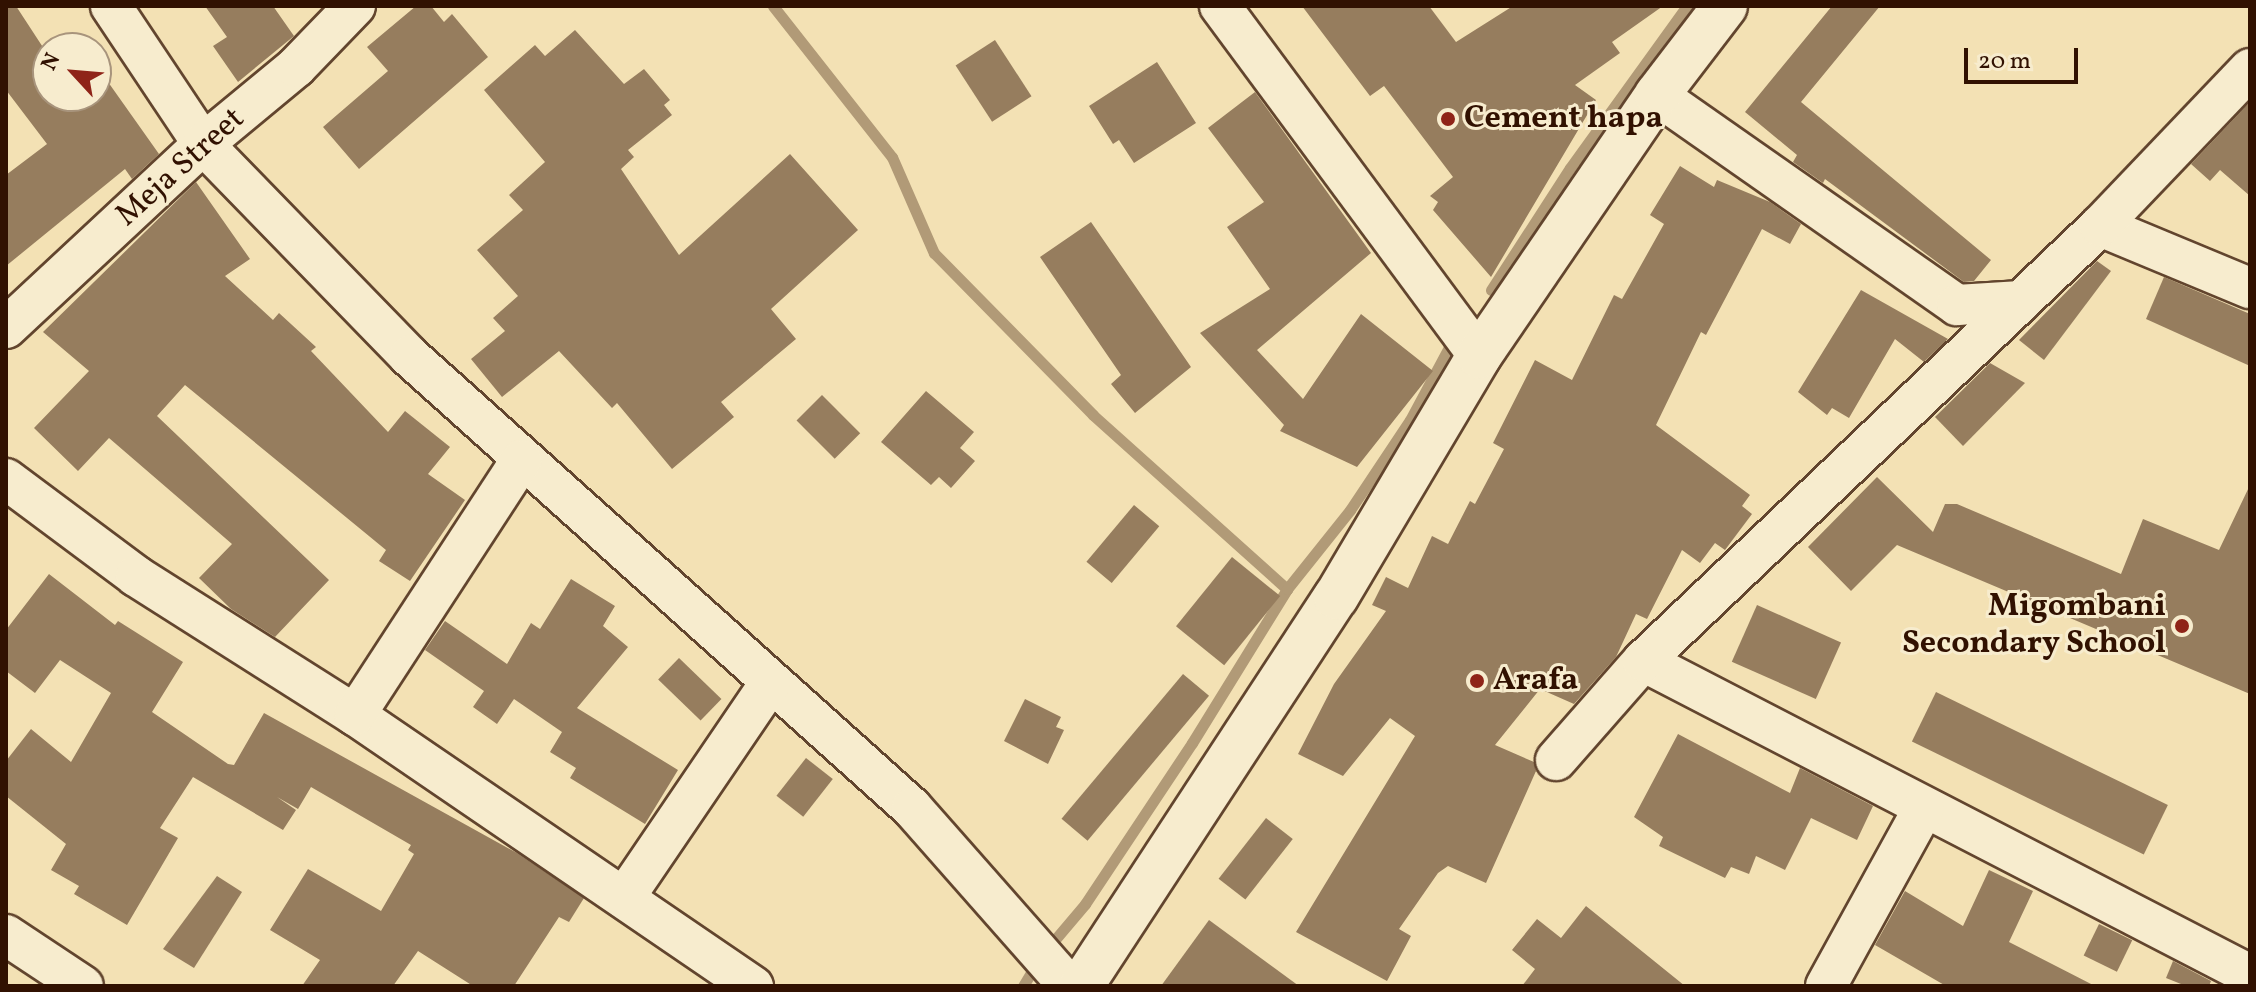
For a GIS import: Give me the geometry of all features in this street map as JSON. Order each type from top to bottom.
[{"type":"main road","points":[[1081,986],[1336,597],[1479,356],[1657,95],[1725,6]]},
{"type":"street","points":[[111,6],[203,144],[409,356],[521,460],[912,808],[1069,986]]},
{"type":"street","name":"Meja Street","points":[[6,328],[203,144],[296,67],[355,6]]},
{"type":"street","points":[[1220,6],[1479,356]]},
{"type":"street","points":[[1556,760],[1643,661],[2100,226],[2250,69]]},
{"type":"street","points":[[1657,95],[1957,305],[2021,301]]},
{"type":"street","points":[[2100,226],[2250,288]]},
{"type":"street","points":[[355,715],[521,460]]},
{"type":"street","points":[[6,479],[136,576],[355,715],[753,986]]},
{"type":"street","points":[[1643,661],[2250,975]]},
{"type":"street","points":[[624,898],[770,683]]},
{"type":"street","points":[[1826,986],[1924,808]]},
{"type":"street","points":[[6,935],[83,986]]},
{"type":"building","points":[[6,6],[16,6],[33,32],[32,112],[112,112],[112,88],[159,154],[132,179],[125,169],[6,266],[6,175],[47,144],[6,90]]},
{"type":"building","points":[[205,6],[273,6],[294,36],[238,82],[213,46],[227,37]]},
{"type":"building","points":[[416,6],[431,6],[444,22],[452,14],[488,57],[359,169],[323,127],[388,71],[367,47]]},
{"type":"building","points":[[1302,6],[1429,6],[1456,42],[1513,6],[1663,6],[1612,42],[1620,53],[1575,85],[1596,100],[1491,277],[1433,210],[1438,202],[1430,196],[1453,177],[1384,86],[1370,96]]},
{"type":"building","points":[[1832,6],[1880,6],[1801,102],[1991,260],[1974,281],[1964,282],[1825,179],[1823,183],[1793,162],[1797,155],[1745,112]]},
{"type":"building","points":[[575,30],[624,84],[644,69],[670,100],[664,105],[672,115],[628,150],[634,157],[621,169],[679,255],[790,154],[858,230],[771,309],[796,339],[721,402],[734,417],[672,469],[617,403],[612,408],[559,351],[502,397],[471,359],[505,331],[493,318],[518,296],[477,250],[523,210],[509,195],[545,162],[484,90],[535,45],[545,56]]},
{"type":"building","points":[[995,40],[1031,96],[992,122],[956,66]]},
{"type":"building","points":[[1157,62],[1196,123],[1134,163],[1119,140],[1113,144],[1089,106]]},
{"type":"building","points":[[1255,92],[1371,253],[1257,350],[1303,399],[1361,314],[1433,371],[1357,467],[1280,431],[1284,425],[1200,333],[1270,289],[1227,227],[1264,202],[1208,128]]},
{"type":"building","points":[[2250,102],[2250,196],[2220,170],[2210,181],[2191,164]]},
{"type":"building","points":[[1680,166],[1714,187],[1717,180],[1770,202],[1801,224],[1790,244],[1762,229],[1706,335],[1701,332],[1656,425],[1750,495],[1742,506],[1752,514],[1725,550],[1715,543],[1700,563],[1682,550],[1647,619],[1636,614],[1616,657],[1574,704],[1540,689],[1495,745],[1534,762],[1536,771],[1486,883],[1448,866],[1438,873],[1399,929],[1411,936],[1387,981],[1296,932],[1415,736],[1390,718],[1343,776],[1298,754],[1334,684],[1386,611],[1372,605],[1386,577],[1408,588],[1432,536],[1448,544],[1470,501],[1475,504],[1504,449],[1493,443],[1535,360],[1572,380],[1614,295],[1622,299],[1664,224],[1650,215]]},
{"type":"building","points":[[196,182],[250,259],[225,276],[273,320],[279,313],[316,347],[311,351],[388,432],[405,411],[450,447],[428,474],[465,500],[410,581],[379,561],[386,550],[185,385],[157,416],[329,580],[275,637],[231,609],[199,578],[232,544],[109,438],[78,471],[34,428],[89,371],[43,332]]},
{"type":"building","points":[[1091,222],[1191,367],[1135,413],[1111,384],[1121,375],[1040,257]]},
{"type":"building","points":[[2097,261],[2111,271],[2044,360],[2019,340]]},
{"type":"building","points":[[2164,277],[2250,314],[2250,366],[2146,319]]},
{"type":"building","points":[[1861,290],[1948,339],[1924,362],[1895,339],[1849,418],[1832,408],[1827,415],[1798,392]]},
{"type":"building","points":[[1990,363],[2025,383],[1963,446],[1935,417]]},
{"type":"building","points":[[926,391],[974,432],[960,448],[975,461],[951,488],[939,477],[931,485],[881,442]]},
{"type":"building","points":[[822,395],[860,433],[835,459],[797,420]]},
{"type":"building","points":[[1877,477],[1933,532],[1945,504],[1957,504],[2121,574],[2143,519],[2219,550],[2250,485],[2250,694],[1897,545],[1851,591],[1808,547]]},
{"type":"building","points":[[1134,505],[1159,526],[1112,583],[1086,562]]},
{"type":"building","points":[[1232,557],[1280,596],[1224,665],[1176,626]]},
{"type":"building","points":[[49,574],[115,625],[118,621],[183,662],[152,712],[228,764],[234,765],[264,713],[517,853],[584,898],[569,922],[559,917],[514,986],[473,986],[418,951],[393,986],[302,986],[320,960],[270,930],[308,869],[381,911],[414,854],[408,850],[411,845],[311,787],[298,809],[277,797],[296,810],[283,830],[193,777],[160,828],[178,838],[127,925],[74,894],[79,886],[51,870],[66,844],[6,796],[6,761],[31,729],[71,762],[111,693],[60,660],[35,693],[6,671],[6,630]]},
{"type":"building","points":[[571,579],[615,606],[603,626],[628,647],[577,708],[678,770],[645,824],[570,778],[576,768],[550,752],[562,732],[514,699],[497,724],[473,707],[484,691],[425,650],[445,621],[507,664],[531,623],[540,629]]},
{"type":"building","points":[[1757,605],[1841,642],[1816,699],[1732,662]]},
{"type":"building","points":[[679,658],[721,699],[701,721],[658,680]]},
{"type":"building","points":[[1183,674],[1209,696],[1088,841],[1062,819]]},
{"type":"building","points":[[1936,692],[2168,805],[2144,855],[1912,741]]},
{"type":"building","points":[[1025,699],[1061,717],[1056,727],[1064,730],[1048,764],[1004,741]]},
{"type":"building","points":[[1678,734],[1790,793],[1800,768],[1873,806],[1857,840],[1811,818],[1785,870],[1756,856],[1749,874],[1731,867],[1725,878],[1659,846],[1663,837],[1634,817]]},
{"type":"building","points":[[806,758],[833,779],[803,817],[776,796]]},
{"type":"building","points":[[1266,818],[1293,839],[1245,900],[1219,879]]},
{"type":"building","points":[[1989,870],[2033,891],[2009,942],[2095,986],[1946,986],[1875,945],[1905,891],[1963,926]]},
{"type":"building","points":[[217,876],[242,892],[194,968],[163,949]]},
{"type":"building","points":[[1586,906],[1685,986],[1522,986],[1535,969],[1512,950],[1537,919],[1561,938]]},
{"type":"building","points":[[1209,920],[1299,986],[1161,986]]},
{"type":"building","points":[[2099,924],[2132,940],[2117,972],[2084,955]]},
{"type":"building","points":[[2173,961],[2211,981],[2209,986],[2186,986],[2166,978]]},
{"type":"waterway","points":[[773,6],[892,157],[934,253],[1093,415],[1287,589]]},
{"type":"waterway","points":[[1491,290],[1570,168],[1687,6]]},
{"type":"waterway","points":[[1047,949],[1085,904],[1192,743],[1287,589],[1350,510],[1410,420],[1448,349]]},
{"type":"waterway","points":[[1023,986],[1037,963]]},
{"type":"place","name":"Cement hapa","points":[[1448,119]]},
{"type":"place","name":"Migombani Secondary School","points":[[2182,626]]},
{"type":"place","name":"Arafa","points":[[1477,681]]}]
